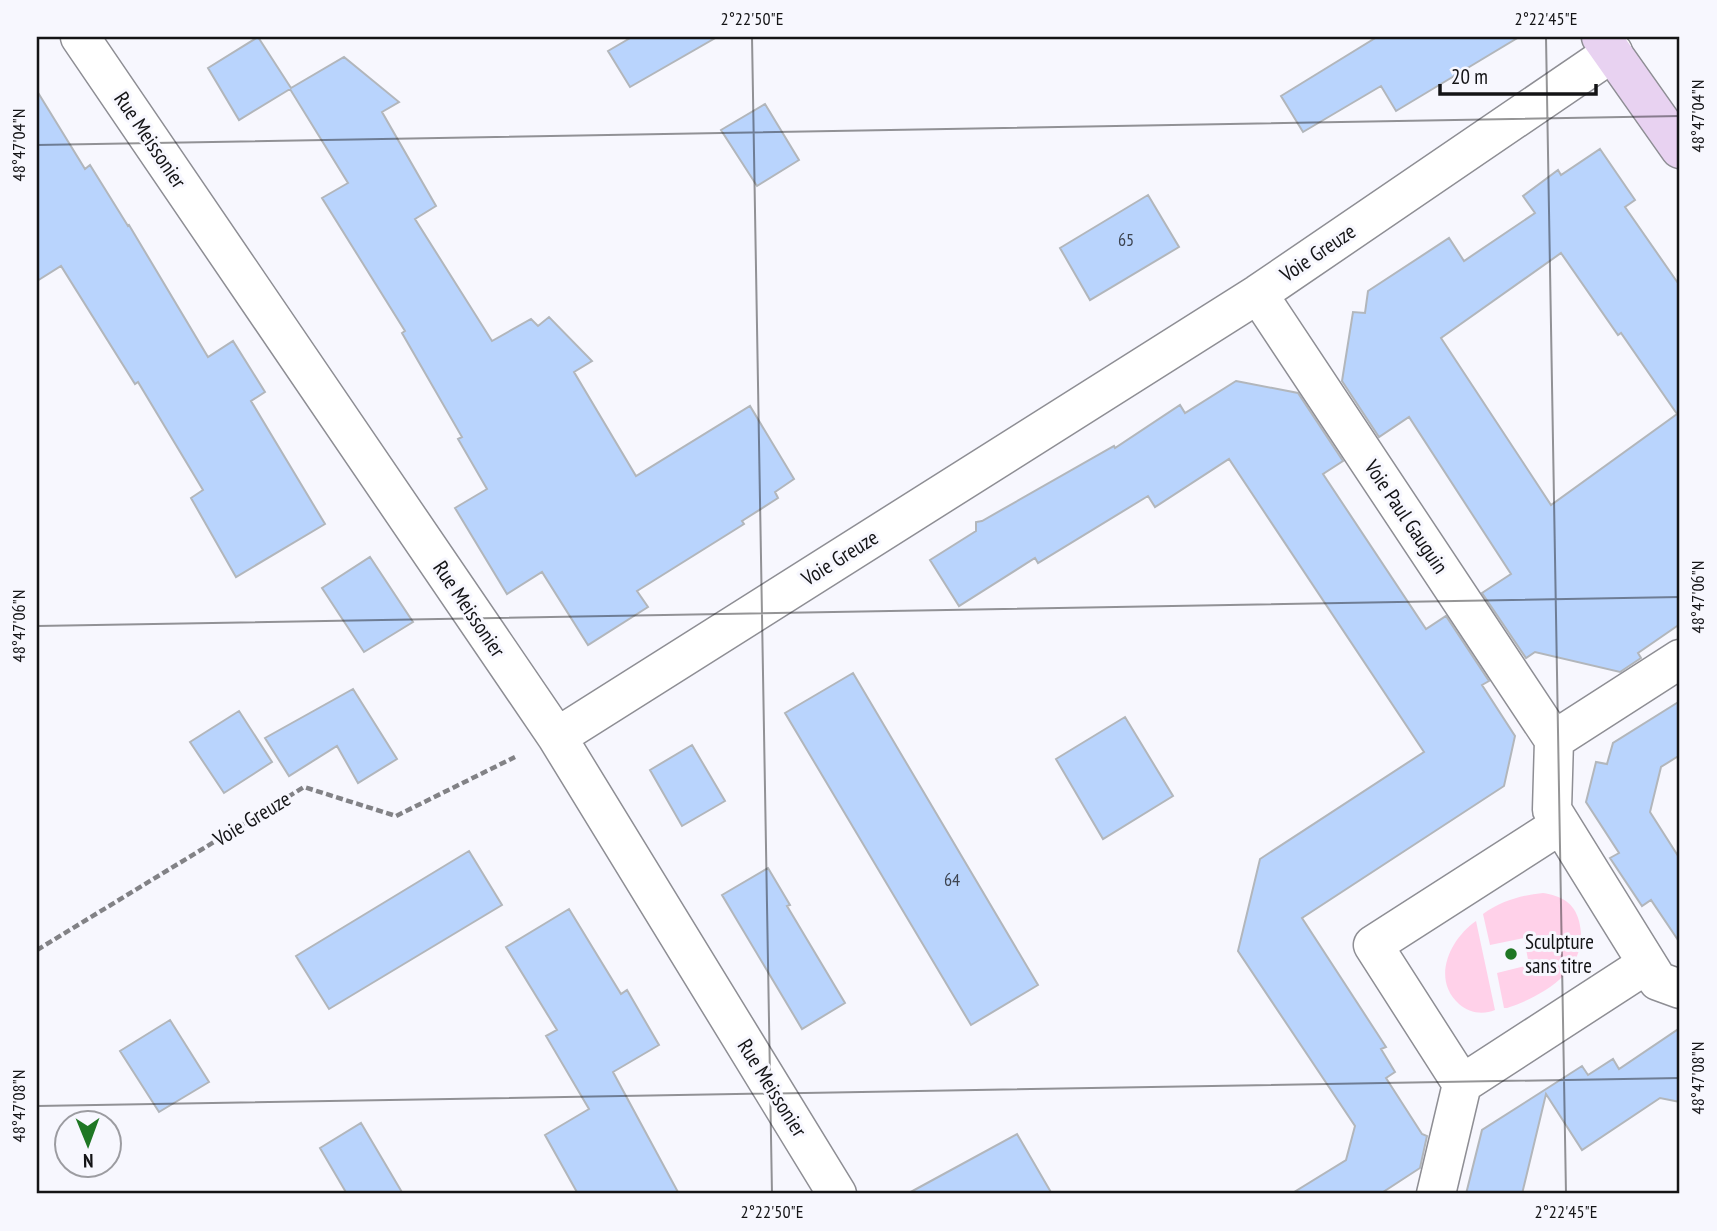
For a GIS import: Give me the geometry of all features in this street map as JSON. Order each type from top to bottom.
[{"type":"street","name":"Rue Meissonier","points":[[80,37],[556,737],[837,1194]]},
{"type":"street","name":"Voie Greuze","points":[[556,737],[1258,294],[1607,44]]},
{"type":"street","points":[[1607,44],[1680,149]]},
{"type":"street","name":"Voie Paul Gauguin","points":[[1258,294],[1554,740]]},
{"type":"street","points":[[1680,659],[1554,740],[1552,810],[1658,981],[1680,989]]},
{"type":"street","points":[[1462,1084],[1373,945],[1560,825]]},
{"type":"street","points":[[1436,1194],[1462,1084],[1647,964]]},
{"type":"path","name":"Voie Greuze","points":[[37,950],[304,787],[396,816],[556,737]]},
{"type":"shaded area","points":[[1543,893],[1561,898],[1577,914],[1581,938],[1578,953],[1572,966],[1550,987],[1536,996],[1504,1008],[1497,973],[1529,965],[1524,938],[1490,945],[1483,914],[1512,899]]},
{"type":"shaded area","points":[[1476,921],[1495,1010],[1486,1012],[1476,1012],[1463,1007],[1451,994],[1446,983],[1445,971],[1452,949],[1458,938]]},
{"type":"building","points":[[258,37],[291,88],[344,57],[399,102],[382,112],[436,206],[415,219],[492,341],[531,319],[538,326],[549,317],[592,361],[574,372],[636,476],[750,406],[794,479],[775,492],[778,498],[742,521],[744,524],[637,591],[648,607],[588,645],[542,572],[507,594],[455,508],[487,489],[458,439],[462,437],[402,333],[405,331],[322,198],[348,183],[290,89],[239,120],[208,68]]},
{"type":"building","points":[[632,37],[717,37],[630,87],[608,51]]},
{"type":"building","points":[[1377,37],[1519,37],[1396,111],[1381,86],[1303,132],[1281,96]]},
{"type":"building","points":[[37,91],[85,169],[90,165],[129,225],[208,357],[233,341],[265,392],[251,401],[325,524],[236,577],[191,498],[203,490],[138,382],[135,384],[61,266],[37,281]]},
{"type":"building","points":[[765,104],[799,160],[757,186],[721,130]]},
{"type":"building","points":[[1600,149],[1635,200],[1625,207],[1680,286],[1680,624],[1638,653],[1641,658],[1620,672],[1535,652],[1526,658],[1482,593],[1511,574],[1409,417],[1379,437],[1342,381],[1353,312],[1365,313],[1368,291],[1449,238],[1464,261],[1535,213],[1523,196],[1558,170],[1561,175]],"holes":[[[1561,253],[1618,335],[1621,333],[1677,414],[1551,505],[1441,338]]]},
{"type":"building","points":[[1148,195],[1179,247],[1090,300],[1060,248]]},
{"type":"building","points":[[1236,381],[1298,393],[1343,461],[1323,474],[1426,629],[1446,616],[1489,681],[1482,685],[1515,736],[1504,786],[1302,918],[1386,1047],[1381,1049],[1395,1072],[1386,1078],[1422,1134],[1427,1136],[1420,1168],[1380,1194],[1291,1194],[1346,1160],[1355,1126],[1238,951],[1260,859],[1424,752],[1229,459],[1155,507],[1148,496],[1038,563],[1035,558],[959,606],[930,560],[976,531],[976,522],[1114,446],[1115,448],[1180,405],[1185,413]]},
{"type":"building","points":[[370,557],[413,622],[364,652],[322,588]]},
{"type":"building","points":[[853,673],[1038,985],[971,1025],[785,713]]},
{"type":"building","points":[[353,689],[397,759],[358,783],[337,746],[289,776],[265,738]]},
{"type":"building","points":[[1680,701],[1680,755],[1661,767],[1650,812],[1680,859],[1680,943],[1651,900],[1642,906],[1610,858],[1619,853],[1586,802],[1596,762],[1607,764],[1613,743]]},
{"type":"building","points":[[239,711],[272,762],[224,793],[190,742]]},
{"type":"building","points":[[1125,717],[1173,796],[1103,839],[1056,759]]},
{"type":"building","points":[[692,745],[725,801],[682,826],[650,770]]},
{"type":"building","points":[[469,851],[502,905],[329,1009],[296,956]]},
{"type":"building","points":[[768,868],[790,905],[787,906],[845,1003],[802,1029],[722,895]]},
{"type":"building","points":[[569,909],[621,994],[627,990],[659,1045],[613,1072],[679,1194],[578,1194],[545,1135],[589,1109],[546,1036],[557,1030],[506,947]]},
{"type":"building","points":[[170,1020],[209,1082],[159,1112],[120,1051]]},
{"type":"building","points":[[1680,1028],[1680,1102],[1660,1098],[1582,1150],[1546,1094],[1522,1194],[1466,1194],[1482,1130],[1582,1066],[1588,1075],[1613,1059],[1619,1069]]},
{"type":"building","points":[[361,1123],[403,1194],[347,1194],[320,1148]]},
{"type":"building","points":[[1017,1134],[1052,1194],[907,1194]]},
{"type":"place","name":"Sculpture sans titre","points":[[1511,954]]}]
